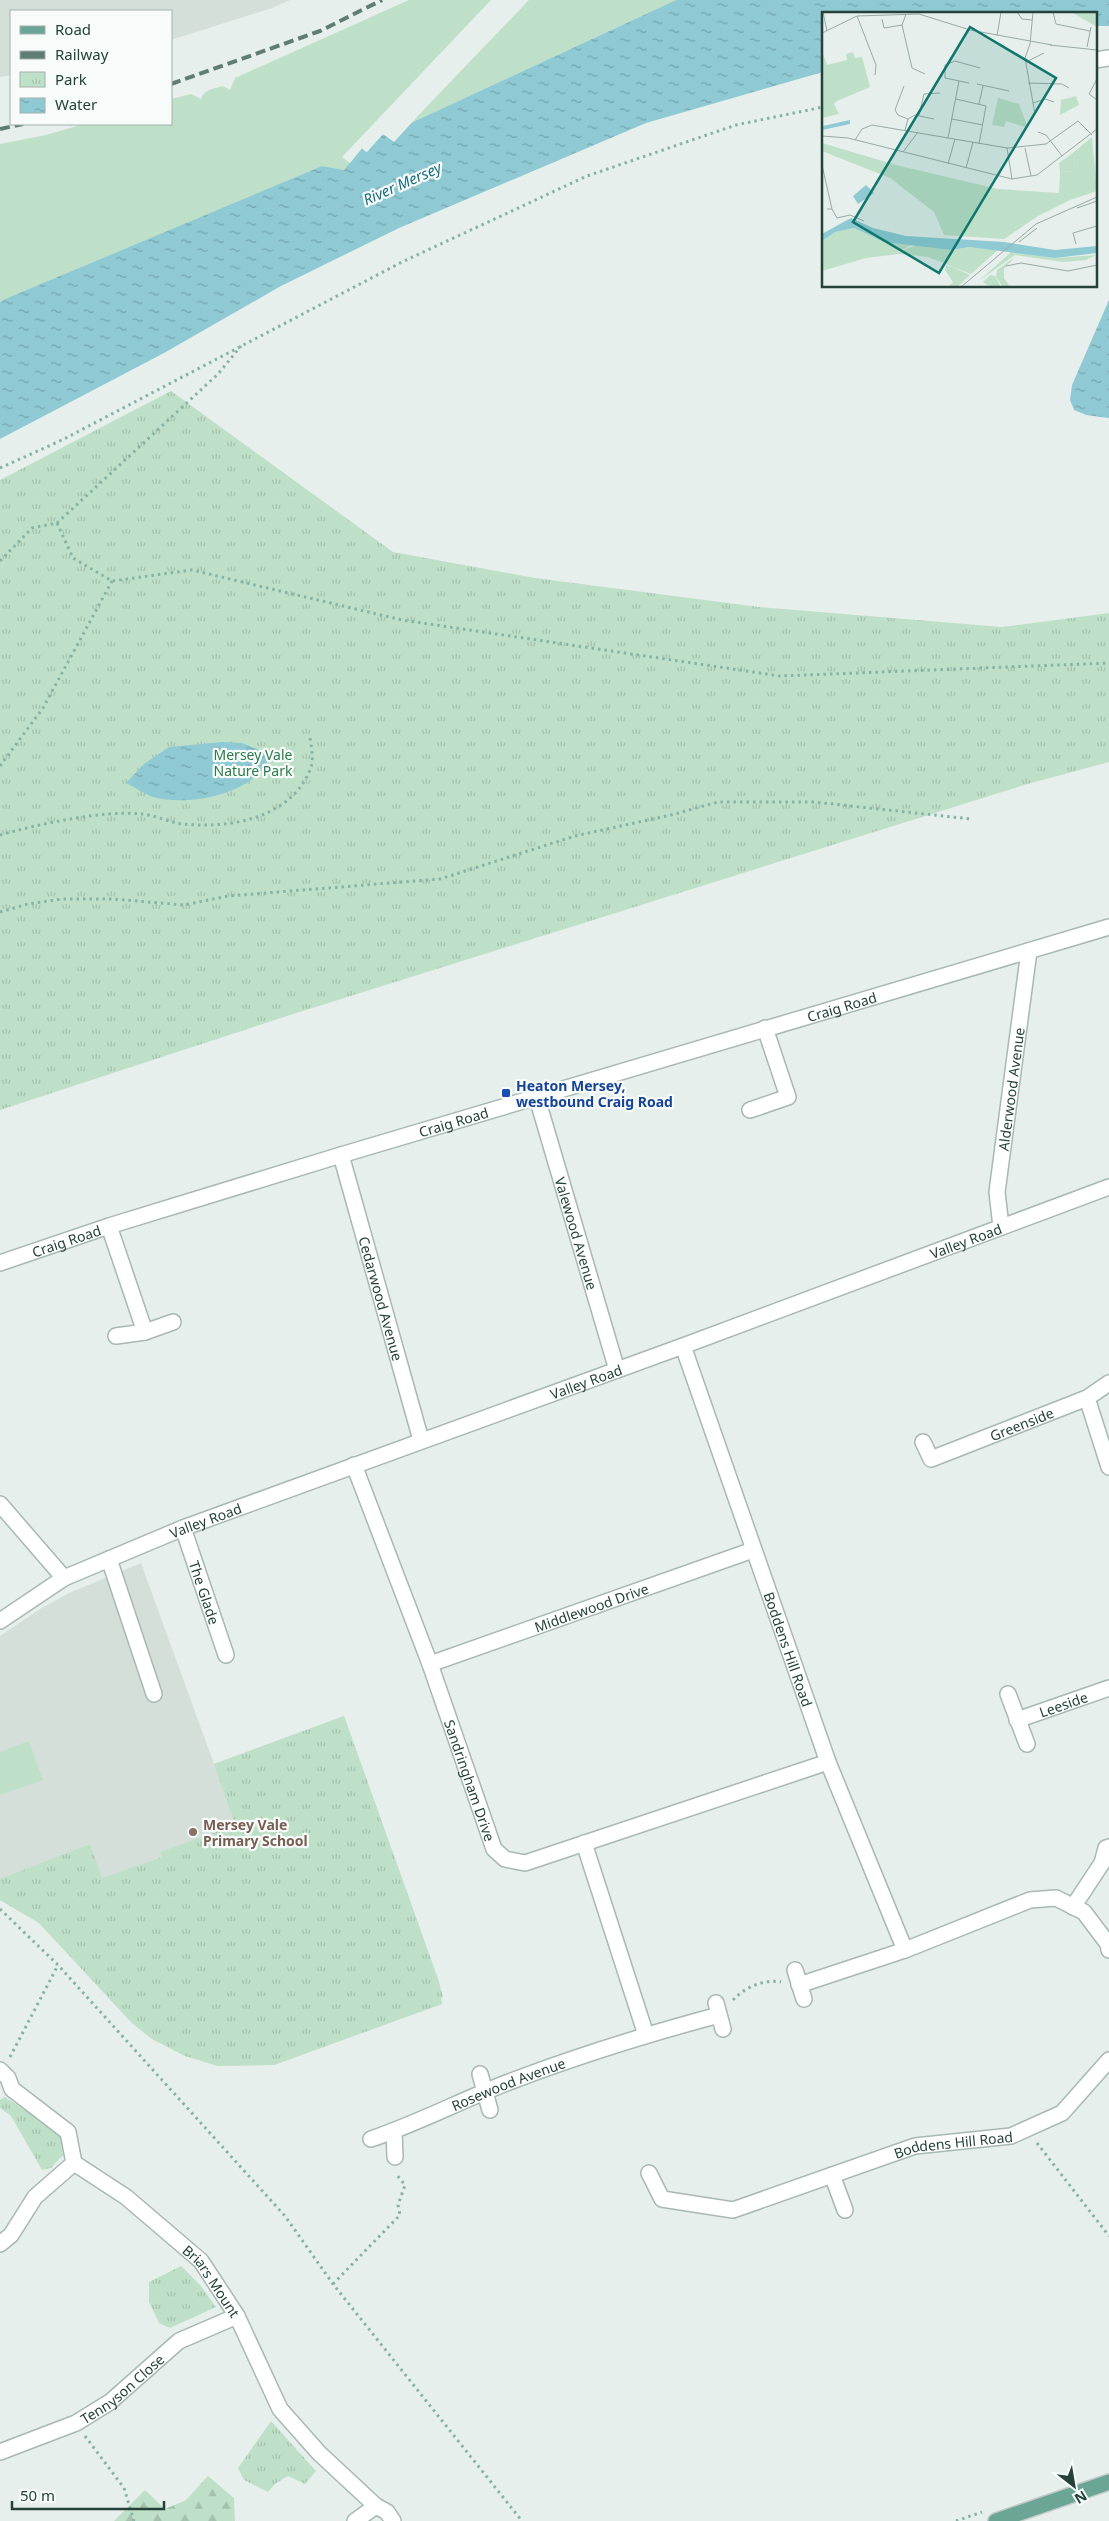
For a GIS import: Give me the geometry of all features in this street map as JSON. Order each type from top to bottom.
[{"type":"main road","points":[[996,2521],[1109,2482]]},
{"type":"street","points":[[1096,60],[1109,58]]},
{"type":"street","name":"Craig Road","points":[[0,1263],[109,1226],[342,1155],[1109,927]]},
{"type":"street","name":"Alderwood Avenue","points":[[1001,1228],[997,1192],[1029,951]]},
{"type":"street","points":[[750,1110],[788,1097],[765,1028]]},
{"type":"street","name":"Valewood Avenue","points":[[537,1098],[617,1370]]},
{"type":"street","name":"Cedarwood Avenue","points":[[342,1155],[421,1440]]},
{"type":"street","name":"Valley Road","points":[[0,1621],[64,1578],[183,1528],[683,1346],[1109,1187]]},
{"type":"street","points":[[109,1226],[145,1332]]},
{"type":"street","points":[[116,1336],[145,1332],[173,1322]]},
{"type":"street","name":"Boddens Hill Road","points":[[683,1346],[828,1762],[905,1950]]},
{"type":"street","name":"Greenside","points":[[923,1442],[931,1459],[1087,1398],[1109,1383]]},
{"type":"street","points":[[1087,1398],[1109,1467]]},
{"type":"street","name":"Sandringham Drive","points":[[354,1465],[430,1664],[494,1849],[505,1859],[525,1863],[828,1762]]},
{"type":"street","points":[[0,1504],[64,1578]]},
{"type":"street","name":"The Glade","points":[[183,1528],[226,1656]]},
{"type":"street","name":"Middlewood Drive","points":[[430,1664],[753,1550]]},
{"type":"street","points":[[109,1559],[154,1694]]},
{"type":"street","name":"Leeside","points":[[1017,1720],[1109,1688]]},
{"type":"street","points":[[1008,1694],[1027,1744]]},
{"type":"street","points":[[584,1843],[646,2035]]},
{"type":"street","points":[[1073,1907],[1102,1863],[1106,1848],[1109,1847]]},
{"type":"street","points":[[794,1970],[801,1992],[1030,1900],[1056,1898],[1084,1912],[1108,1944],[1109,1950]]},
{"type":"street","name":"Rosewood Avenue","points":[[371,2139],[484,2092],[646,2035],[719,2015]]},
{"type":"street","name":"Boddens Hill Road","points":[[649,2173],[662,2199],[733,2210],[916,2146],[1011,2136],[1062,2113],[1109,2060]]},
{"type":"street","points":[[0,2244],[11,2235],[35,2197],[74,2163],[68,2132],[6,2091],[8,2078],[1,2071]]},
{"type":"street","points":[[480,2074],[490,2110]]},
{"type":"street","points":[[394,2131],[395,2157]]},
{"type":"street","name":"Briars Mount","points":[[74,2163],[126,2197],[202,2261],[237,2316],[280,2408],[319,2453],[394,2521]]},
{"type":"street","points":[[832,2175],[845,2210]]},
{"type":"street","name":"Tennyson Close","points":[[0,2452],[76,2423],[110,2402],[179,2342],[237,2316]]},
{"type":"street","points":[[355,2521],[376,2506]]},
{"type":"path","points":[[0,468],[62,440],[402,262],[587,176],[736,125],[822,108]]},
{"type":"path","points":[[0,561],[32,528],[57,523],[218,374],[242,345]]},
{"type":"path","points":[[57,523],[73,558],[112,581],[192,570],[402,620],[780,676],[1109,663]]},
{"type":"path","points":[[0,766],[43,708],[112,581]]},
{"type":"path","points":[[0,835],[100,816],[142,814],[182,824],[219,824],[267,814],[298,791],[312,766],[310,737]]},
{"type":"path","points":[[0,912],[28,904],[62,899],[113,899],[184,905],[228,896],[440,880],[575,836],[671,815],[718,802],[814,802],[971,819]]},
{"type":"path","points":[[0,1909],[58,1965],[285,2216],[333,2284],[522,2521]]},
{"type":"path","points":[[1,2071],[58,1965]]},
{"type":"path","points":[[719,2015],[737,1995],[756,1984],[773,1980],[801,1992]]},
{"type":"path","points":[[1026,2129],[1109,2236]]},
{"type":"path","points":[[333,2284],[400,2215],[398,2205],[405,2185],[398,2177]]},
{"type":"path","points":[[76,2423],[124,2488],[134,2521]]},
{"type":"shaded area","points":[[0,0],[290,0],[272,8],[172,40],[172,10],[10,10],[10,75],[0,77]]},
{"type":"shaded area","name":"Mersey Vale Primary School","points":[[141,1563],[214,1764],[344,1716],[438,1979],[443,1997],[441,1998],[442,2004],[274,2065],[218,2066],[185,2056],[152,2039],[132,2023],[39,1923],[0,1900],[0,1636],[40,1609],[69,1593]]},
{"type":"green space","points":[[409,0],[491,0],[342,157],[350,163],[344,170],[322,166],[0,302],[0,144],[46,135],[81,125],[172,125],[172,99],[191,94],[201,99],[207,91],[223,86],[230,90],[235,78]]},
{"type":"green space","points":[[529,0],[676,0],[411,123]]},
{"type":"green space","name":"Mersey Vale Nature Park","points":[[171,391],[393,552],[535,578],[759,607],[1002,627],[1109,613],[1109,762],[1024,785],[290,1015],[0,1110],[0,480]]},
{"type":"green space","name":"Mersey Vale Primary School","points":[[344,1716],[438,1979],[443,1997],[441,1998],[442,2004],[274,2065],[218,2066],[185,2056],[152,2039],[132,2023],[39,1923],[0,1900],[0,1879],[90,1844],[102,1878],[162,1857],[160,1852],[235,1825],[214,1764]]},
{"type":"green space","points":[[29,1741],[43,1780],[0,1795],[0,1752]]},
{"type":"green space","points":[[5,2097],[60,2133],[63,2155],[51,2168],[42,2170],[11,2116],[0,2108],[0,2100]]},
{"type":"green space","points":[[181,2266],[200,2285],[216,2307],[170,2328],[159,2323],[149,2302],[149,2282]]},
{"type":"green space","points":[[271,2421],[316,2471],[305,2484],[288,2476],[275,2484],[268,2492],[244,2480],[238,2468]]},
{"type":"green space","points":[[208,2476],[234,2498],[235,2521],[114,2521],[145,2490],[165,2509],[186,2500]]},
{"type":"water","name":"River Mersey","points":[[676,0],[1109,0],[1109,26],[1096,26],[1096,12],[822,12],[822,72],[646,123],[399,228],[281,286],[164,353],[0,439],[0,302],[322,166],[344,170],[362,148],[367,152],[383,134],[394,141],[411,123]]},
{"type":"water","points":[[1109,300],[1109,418],[1086,415],[1074,410],[1070,400],[1072,385]]},
{"type":"water","points":[[222,742],[242,743],[271,755],[262,769],[251,780],[226,793],[211,797],[180,800],[153,797],[126,783],[144,764],[169,747]]},
{"type":"pier","points":[[416,118],[394,142],[383,134],[366,152],[362,148],[350,163],[348,161],[360,146],[366,149],[382,132],[393,138],[410,121]]},
{"type":"railway","points":[[172,84],[320,31],[382,0]]},
{"type":"railway","points":[[0,129],[18,125]]},
{"type":"place","name":"Heaton Mersey, westbound Craig Road","points":[[506,1093]]},
{"type":"place","name":"Mersey Vale Primary School","points":[[193,1832]]}]
